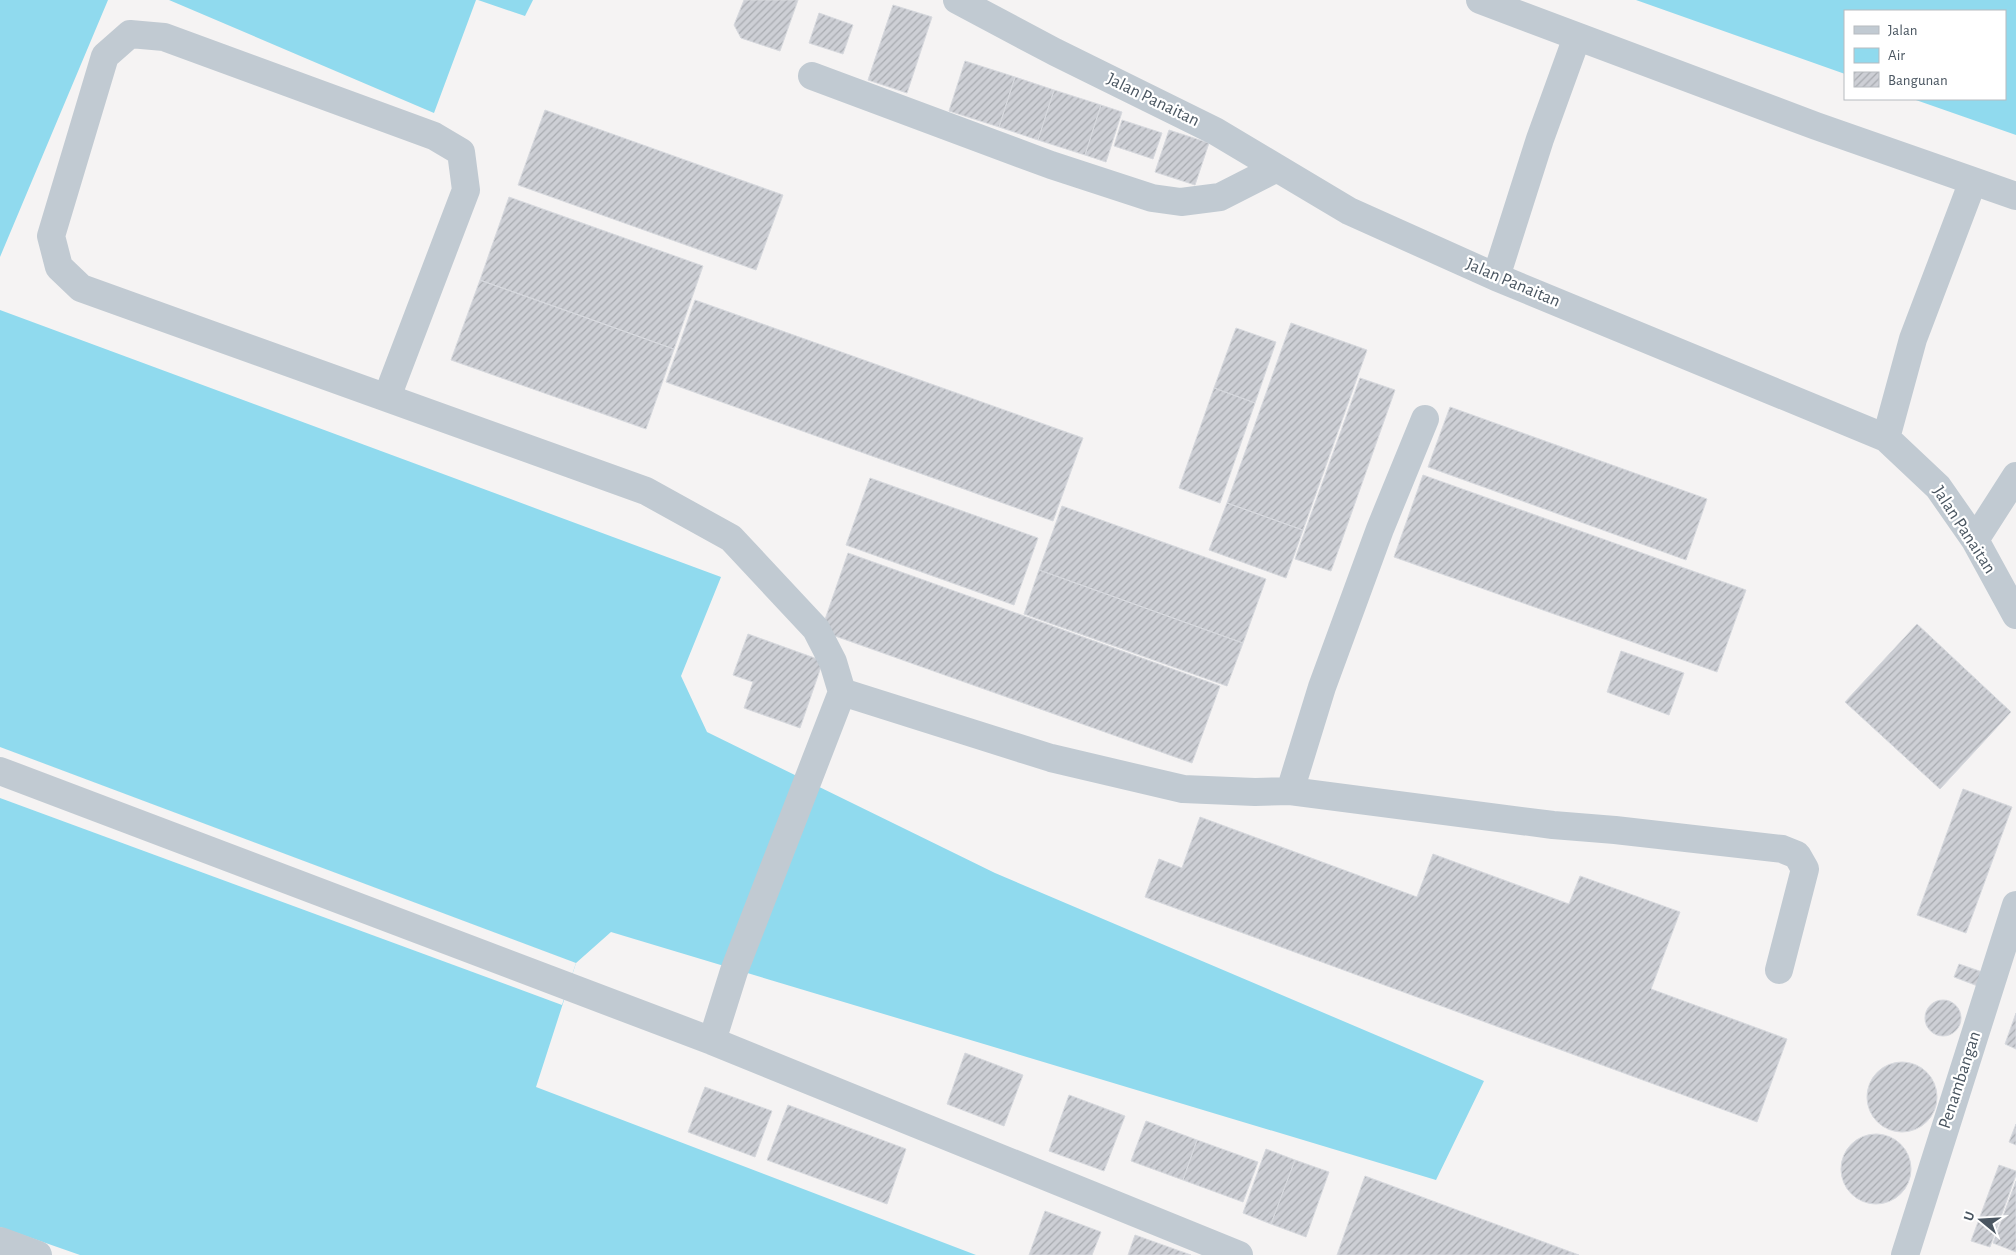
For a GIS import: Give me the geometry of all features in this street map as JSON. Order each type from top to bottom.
[{"type":"lane","name":"Jalan Panaitan","points":[[957,0],[1055,52],[1215,132],[1349,211],[1496,277],[1886,438],[1938,487],[1975,540],[2016,615]]},
{"type":"lane","points":[[1480,0],[1816,126],[2016,196]]},
{"type":"lane","points":[[388,396],[466,190],[461,152],[434,136],[164,37],[130,34],[105,56],[51,236],[59,267],[81,288],[388,396],[646,490],[731,538],[816,629],[832,662],[842,692],[734,971],[712,1041]]},
{"type":"lane","points":[[1496,277],[1540,139],[1577,37]]},
{"type":"lane","points":[[812,76],[1051,165],[1152,198],[1181,202],[1220,197],[1277,168]]},
{"type":"lane","points":[[1886,438],[1913,340],[1973,181]]},
{"type":"lane","points":[[1290,791],[1322,687],[1380,529],[1425,419]]},
{"type":"lane","points":[[1975,540],[2016,476]]},
{"type":"lane","points":[[842,692],[1051,758],[1183,788],[1255,792],[1290,791],[1553,825],[1782,849],[1797,855],[1805,869],[1779,970]]},
{"type":"lane","points":[[0,771],[712,1041],[1239,1255]]},
{"type":"lane","name":"Penambangan","points":[[1904,1255],[2016,905]]},
{"type":"lane","points":[[0,1241],[38,1255]]},
{"type":"water","points":[[0,0],[108,0],[0,257]]},
{"type":"water","points":[[169,0],[476,0],[434,113]]},
{"type":"water","points":[[478,0],[533,0],[525,16]]},
{"type":"water","points":[[1636,0],[2016,0],[2016,135],[1916,100],[2006,100],[2006,10],[1844,10],[1844,74]]},
{"type":"water","points":[[0,310],[721,577],[681,676],[707,732],[995,873],[1484,1081],[1436,1180],[611,932],[576,963],[536,1087],[976,1255],[80,1255],[0,1227]]},
{"type":"pier","points":[[0,747],[576,963],[562,1005],[0,798]]},
{"type":"building","points":[[744,0],[798,0],[780,51],[741,38],[734,25]]},
{"type":"building","points":[[893,5],[932,17],[907,93],[868,80]]},
{"type":"building","points":[[819,13],[853,25],[843,54],[809,43]]},
{"type":"building","points":[[965,61],[1015,77],[999,127],[949,111]]},
{"type":"building","points":[[1015,77],[1054,90],[1038,140],[999,127]]},
{"type":"building","points":[[1054,90],[1101,105],[1085,155],[1038,140]]},
{"type":"building","points":[[1101,105],[1122,112],[1106,162],[1085,155]]},
{"type":"building","points":[[545,110],[783,195],[756,270],[518,185]]},
{"type":"building","points":[[1122,120],[1162,133],[1153,159],[1114,146]]},
{"type":"building","points":[[1169,130],[1209,143],[1195,185],[1155,172]]},
{"type":"building","points":[[509,197],[703,266],[674,349],[480,280]]},
{"type":"building","points":[[480,280],[674,349],[646,429],[451,360]]},
{"type":"building","points":[[695,300],[1083,438],[1053,521],[666,382]]},
{"type":"building","points":[[1291,323],[1367,350],[1303,530],[1227,503]]},
{"type":"building","points":[[1236,328],[1276,342],[1255,403],[1214,388]]},
{"type":"building","points":[[1360,378],[1395,390],[1331,571],[1295,559]]},
{"type":"building","points":[[1214,388],[1255,403],[1220,503],[1179,488]]},
{"type":"building","points":[[1450,407],[1707,499],[1686,560],[1428,467]]},
{"type":"building","points":[[1423,475],[1746,590],[1717,672],[1394,557]]},
{"type":"building","points":[[870,478],[1038,538],[1014,605],[846,545]]},
{"type":"building","points":[[1227,503],[1303,530],[1286,578],[1209,550]]},
{"type":"building","points":[[1062,506],[1266,579],[1243,643],[1039,570]]},
{"type":"building","points":[[848,553],[1220,686],[1192,763],[821,631]]},
{"type":"building","points":[[1039,570],[1243,643],[1227,686],[1024,614]]},
{"type":"building","points":[[1917,624],[2011,712],[1940,789],[1845,702]]},
{"type":"building","points":[[748,634],[823,661],[800,728],[744,708],[753,682],[733,675]]},
{"type":"building","points":[[1621,651],[1684,673],[1669,715],[1607,692]]},
{"type":"building","points":[[1963,789],[2012,807],[1966,933],[1917,915]]},
{"type":"building","points":[[1200,817],[1417,897],[1433,854],[1569,904],[1580,876],[1680,912],[1651,989],[1787,1039],[1757,1122],[1145,897],[1159,859],[1182,868]]},
{"type":"building","points":[[1959,964],[1988,974],[1983,988],[1954,977]]},
{"type":"building","points":[[1943,1000],[1950,1001],[1956,1005],[1960,1011],[1960,1025],[1956,1031],[1950,1035],[1943,1036],[1936,1035],[1930,1031],[1926,1025],[1925,1018],[1926,1011],[1930,1005],[1936,1001]]},
{"type":"building","points":[[2016,1013],[2016,1049],[2005,1044]]},
{"type":"building","points":[[965,1053],[1023,1075],[1004,1126],[947,1104]]},
{"type":"building","points":[[1902,1062],[1921,1068],[1931,1078],[1937,1097],[1931,1116],[1921,1126],[1902,1132],[1883,1126],[1873,1116],[1867,1097],[1873,1078],[1883,1068]]},
{"type":"building","points":[[705,1087],[772,1111],[755,1157],[688,1132]]},
{"type":"building","points":[[1069,1095],[1125,1116],[1104,1171],[1049,1151]]},
{"type":"building","points":[[788,1105],[906,1149],[887,1204],[767,1160]]},
{"type":"building","points":[[1146,1121],[1197,1140],[1183,1180],[1131,1161]]},
{"type":"building","points":[[2016,1124],[2016,1145],[2009,1142]]},
{"type":"building","points":[[1876,1134],[1889,1137],[1901,1144],[1908,1156],[1911,1169],[1908,1182],[1901,1194],[1889,1201],[1876,1204],[1863,1201],[1851,1194],[1844,1182],[1841,1169],[1844,1156],[1851,1144],[1863,1137]]},
{"type":"building","points":[[1197,1140],[1258,1162],[1243,1202],[1183,1180]]},
{"type":"building","points":[[1266,1149],[1295,1160],[1271,1224],[1243,1213]]},
{"type":"building","points":[[1295,1160],[1329,1172],[1306,1237],[1271,1224]]},
{"type":"building","points":[[1999,1165],[2016,1171],[2016,1175],[1990,1247],[1971,1241]]},
{"type":"building","points":[[1365,1176],[1579,1255],[1337,1255]]},
{"type":"building","points":[[2016,1181],[2016,1252],[1993,1243]]},
{"type":"building","points":[[1045,1211],[1101,1232],[1092,1255],[1029,1255]]},
{"type":"building","points":[[1135,1235],[1191,1255],[1128,1255]]}]
